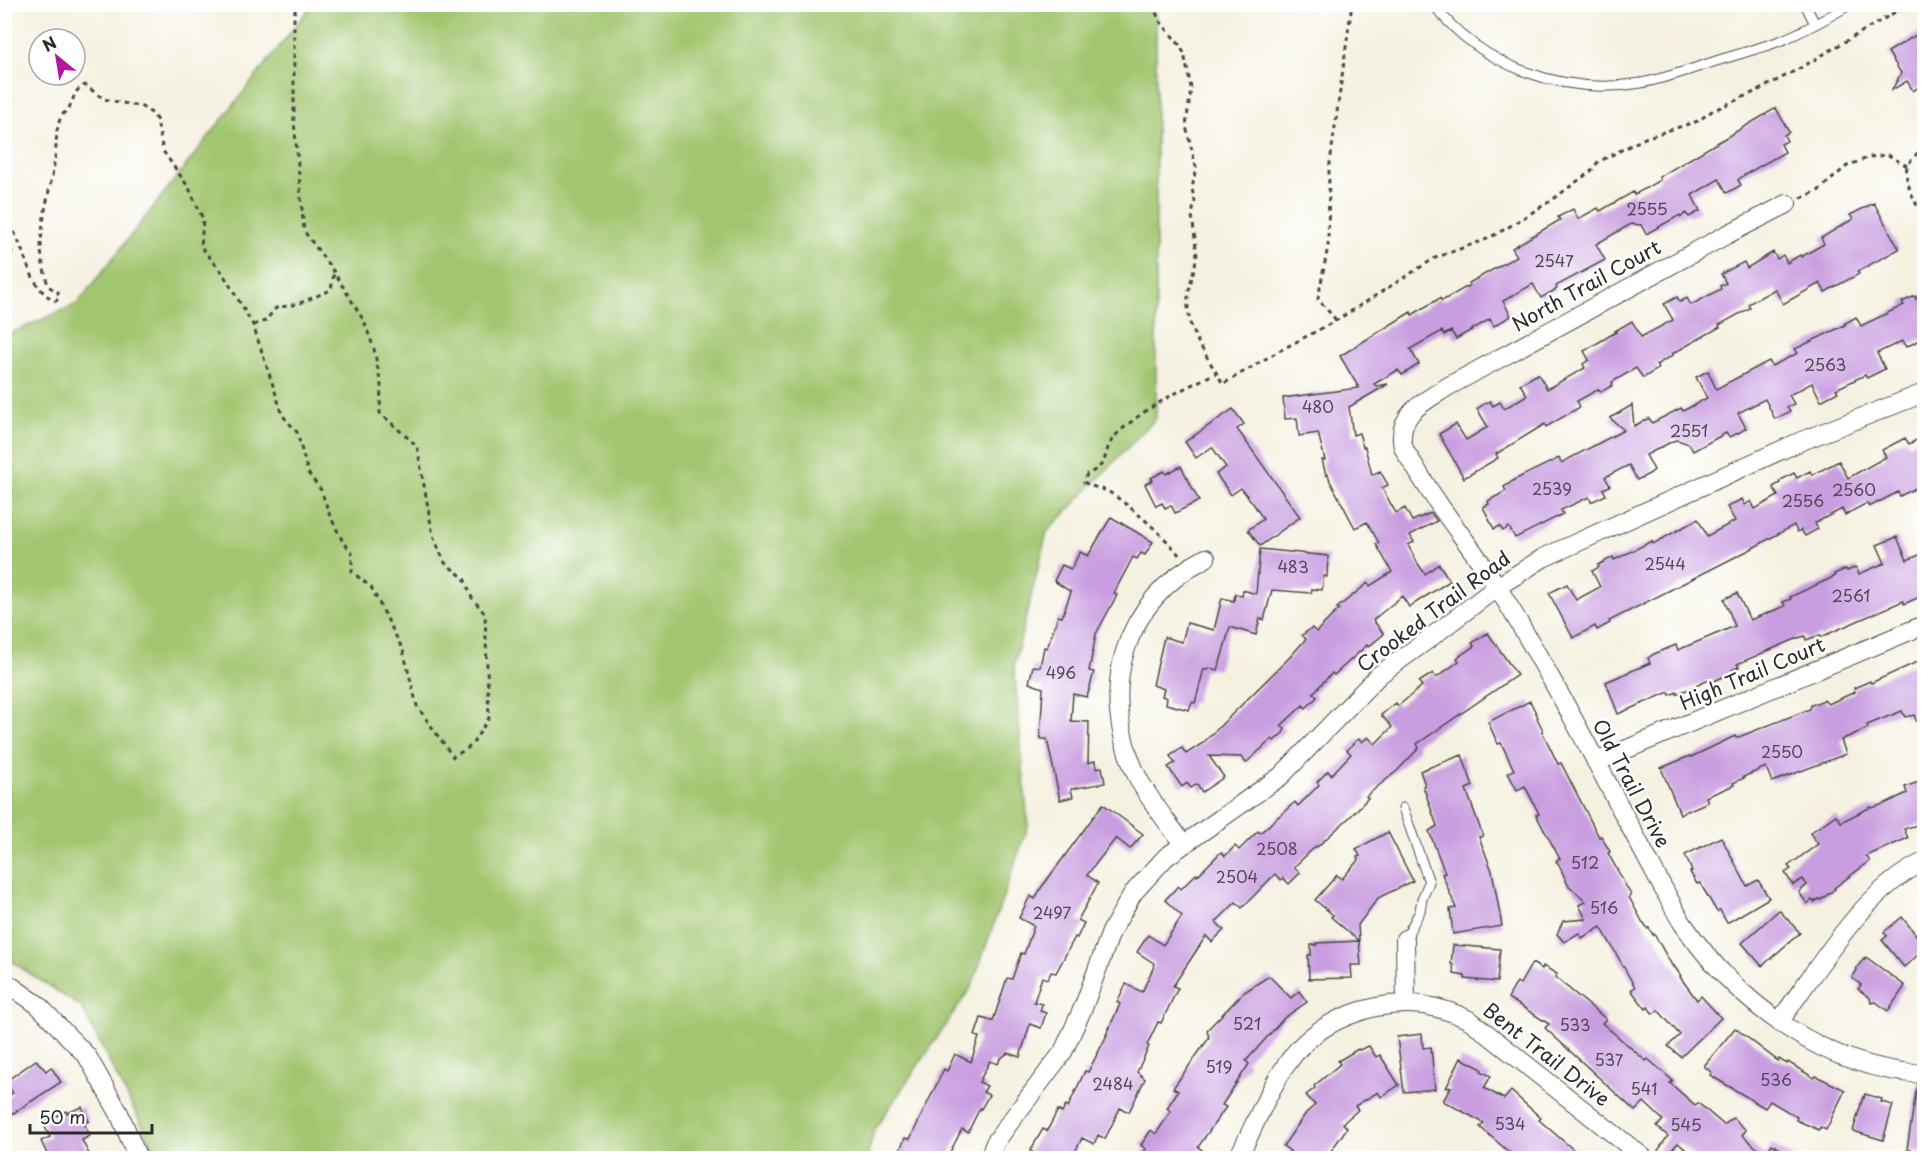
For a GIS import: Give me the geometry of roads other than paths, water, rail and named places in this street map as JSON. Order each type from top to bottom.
[{"type":"street","name":"North Trail Court","points":[[1410,411],[1447,387],[1786,204]]},
{"type":"street","name":"Crooked Trail Road","points":[[989,1158],[995,1143],[1063,1052],[1083,1008],[1111,932],[1125,905],[1147,876],[1183,844],[1281,776],[1379,675],[1497,587],[1562,548],[1799,442],[1924,393]]},
{"type":"street","name":"Old Trail Drive","points":[[1410,411],[1401,428],[1402,444],[1421,478],[1497,587],[1596,762],[1682,922],[1703,950],[1729,980],[1779,1022],[1820,1047],[1843,1057],[1889,1070],[1924,1074]]},
{"type":"street","points":[[1183,844],[1138,778],[1125,746],[1119,690],[1124,655],[1138,620],[1148,604],[1160,589],[1188,567],[1206,558]]},
{"type":"street","name":"High Trail Court","points":[[1596,762],[1924,626]]},
{"type":"street","points":[[1779,1022],[1853,921],[1879,892],[1924,862]]},
{"type":"street","points":[[1405,939],[1406,1004]]},
{"type":"street","points":[[4,981],[38,1005],[87,1056],[119,1113],[138,1158]]},
{"type":"street","name":"Bent Trail Drive","points":[[1238,1158],[1259,1113],[1289,1060],[1309,1039],[1332,1023],[1360,1012],[1406,1004],[1440,1008],[1471,1020],[1644,1158]]},
{"type":"lane","points":[[1433,4],[1452,26],[1469,40],[1506,64],[1547,79],[1594,86],[1618,86],[1664,77],[1777,42],[1851,4]]},
{"type":"lane","points":[[1805,4],[1815,24]]},
{"type":"lane","points":[[1403,808],[1429,882],[1422,898],[1420,911],[1405,939]]}]
